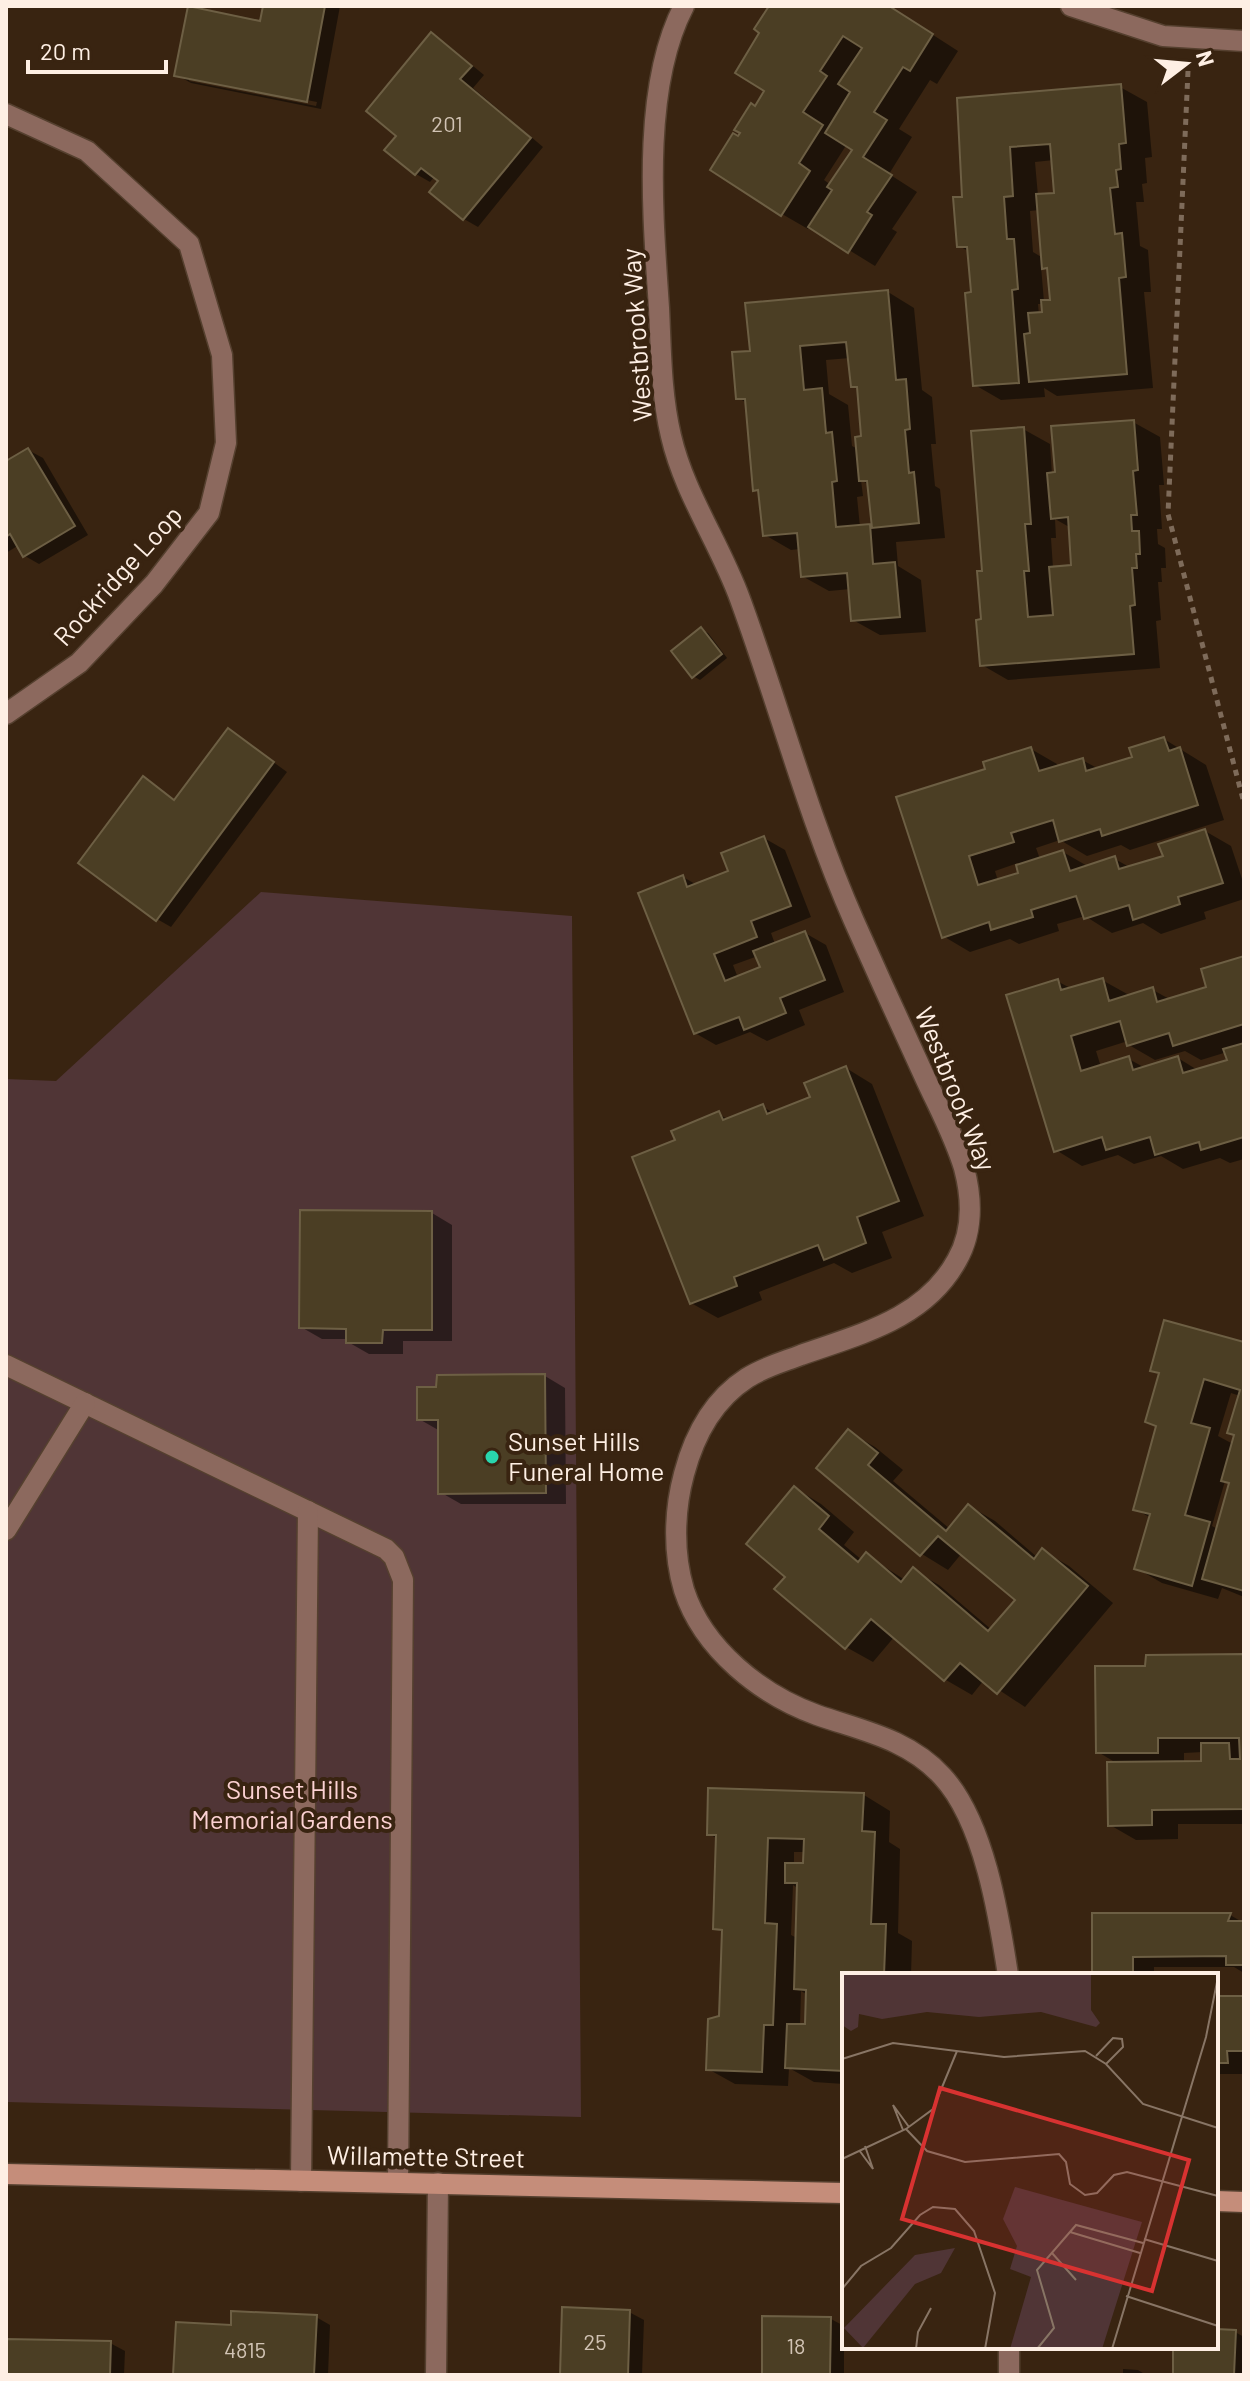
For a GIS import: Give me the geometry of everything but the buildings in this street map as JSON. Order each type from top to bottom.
[{"type":"main road","name":"Willamette Street","points":[[6,2174],[842,2193]]},
{"type":"main road","points":[[1218,2201],[1244,2202]]},
{"type":"street","name":"Westbrook Way","points":[[684,6],[666,51],[657,100],[654,150],[656,271],[662,367],[672,443],[683,474],[739,595],[831,865],[953,1137],[966,1178],[970,1215],[962,1251],[948,1276],[923,1302],[900,1318],[879,1327],[753,1374],[709,1415],[692,1446],[675,1515],[677,1552],[685,1592],[699,1621],[721,1651],[748,1676],[783,1701],[899,1743],[925,1759],[947,1780],[963,1806],[986,1866],[1008,1973]]},
{"type":"street","points":[[1071,6],[1163,36],[1244,41]]},
{"type":"street","name":"Rockridge Loop","points":[[6,114],[87,151],[189,244],[222,355],[226,443],[209,513],[154,584],[79,663],[6,714]]},
{"type":"street","points":[[6,1365],[386,1549],[394,1557],[403,1580],[398,2182]]},
{"type":"street","points":[[6,1530],[85,1403]]},
{"type":"street","points":[[301,2181],[308,1511]]},
{"type":"street","points":[[436,2375],[438,2183]]},
{"type":"street","points":[[1009,2349],[1009,2375]]},
{"type":"path","points":[[1189,38],[1168,514],[1244,803]]},
{"type":"green space","name":"Sunset Hills Memorial Gardens","points":[[261,892],[572,916],[581,2117],[6,2102],[6,1079],[56,1081]]},
{"type":"place","name":"Sunset Hills Funeral Home","points":[[492,1457]]}]
